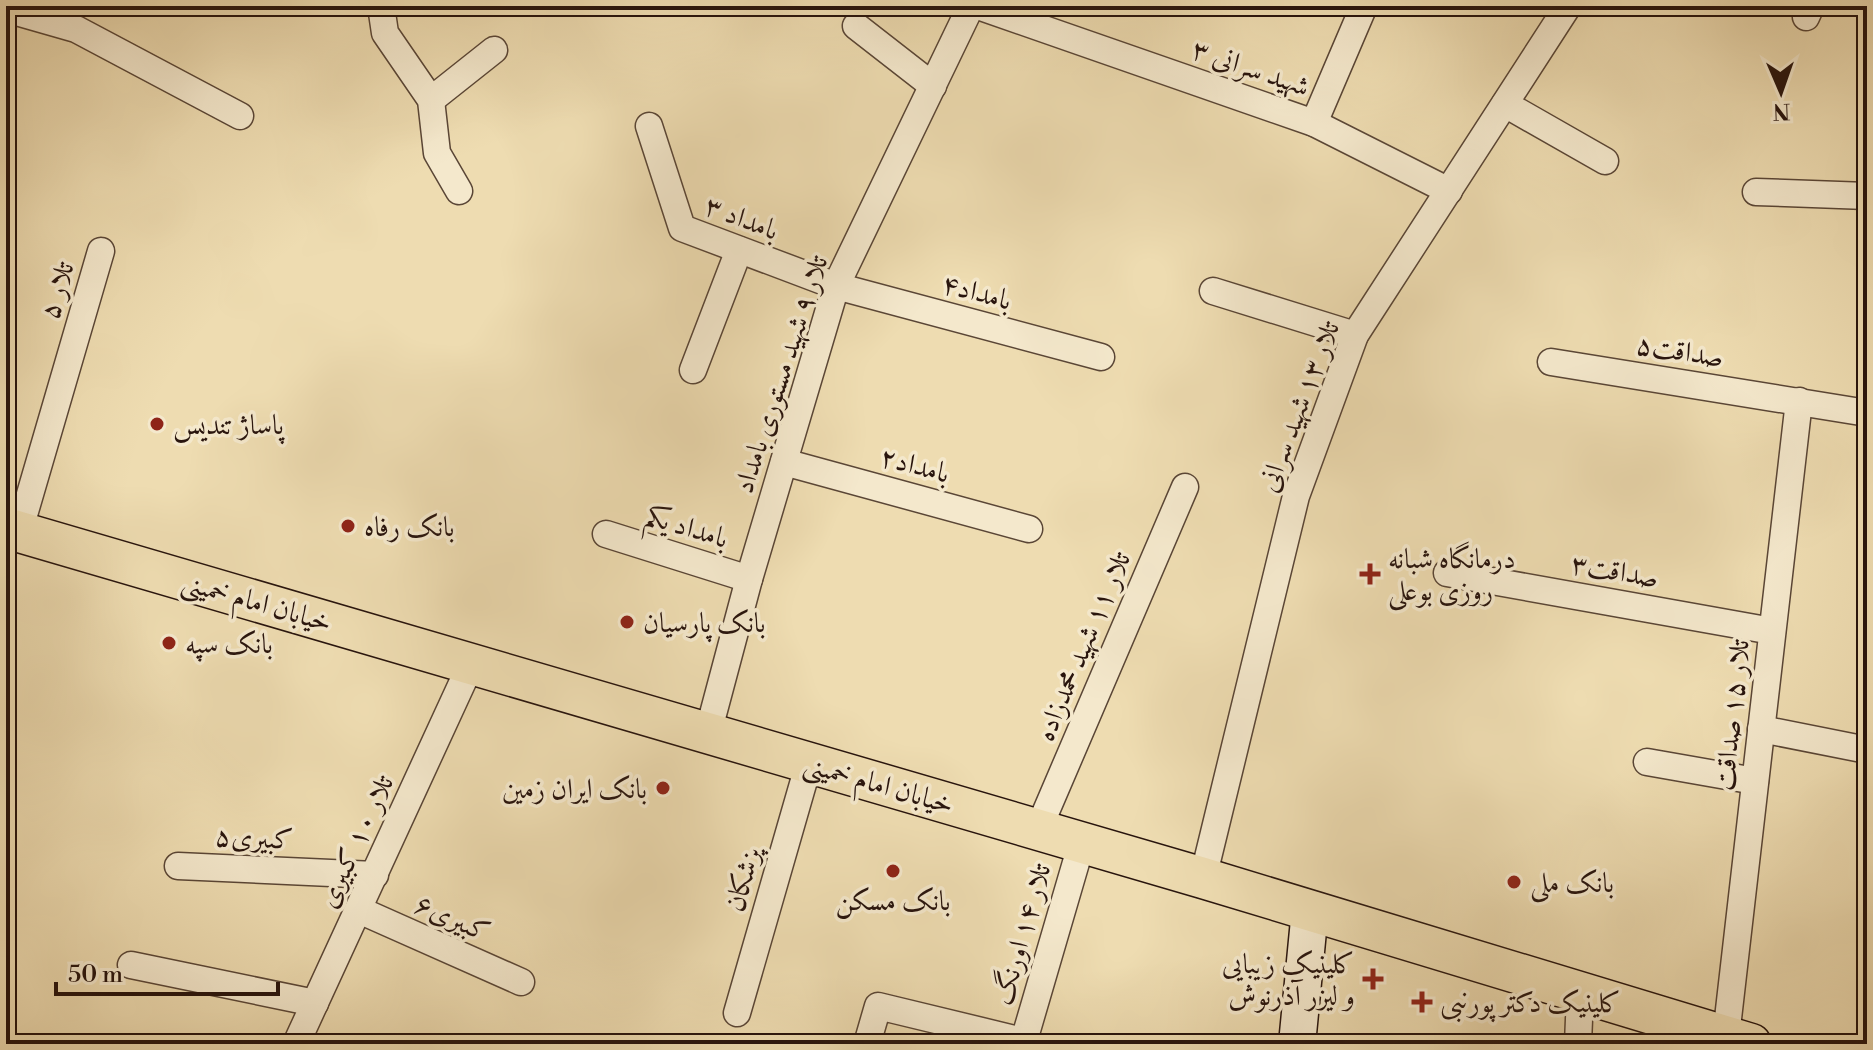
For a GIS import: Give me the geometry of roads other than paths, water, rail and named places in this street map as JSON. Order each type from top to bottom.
[{"type":"main road","name":"خیابان امام خمینی","points":[[12,530],[1082,842],[1739,1040]]},
{"type":"main road","points":[[1297,1044],[1310,910]]},
{"type":"street","points":[[381,6],[385,33],[431,100],[437,153],[459,191]]},
{"type":"street","name":"تلار ۹ شهید مستوری بامداد","points":[[708,733],[749,579],[836,286],[971,6]]},
{"type":"street","name":"شهید سرانی ۳","points":[[978,6],[1029,14],[1314,123],[1449,191]]},
{"type":"street","points":[[1314,123],[1364,6]]},
{"type":"street","name":"تلار ۱۳ شهید سرانی","points":[[1203,878],[1296,496],[1355,335],[1568,6]]},
{"type":"street","points":[[6,9],[76,29],[240,116]]},
{"type":"street","points":[[856,26],[933,86]]},
{"type":"street","points":[[431,100],[494,50]]},
{"type":"street","points":[[1505,104],[1605,161]]},
{"type":"street","name":"بامداد ۳","points":[[649,126],[682,228],[836,286]]},
{"type":"street","points":[[1756,192],[1867,196]]},
{"type":"street","points":[[693,370],[739,250]]},
{"type":"street","name":"تلار ۵","points":[[12,530],[101,251]]},
{"type":"street","name":"بامداد۴","points":[[836,286],[1101,357]]},
{"type":"street","points":[[1213,291],[1355,335]]},
{"type":"street","name":"صداقت۵","points":[[1551,362],[1867,413]]},
{"type":"street","name":"تلار ۱۵ صداقت","points":[[1739,1040],[1755,781],[1799,401]]},
{"type":"street","name":"بامداد۲","points":[[784,462],[1029,529]]},
{"type":"street","name":"تلار ۱۱ شهید محمدزاده","points":[[1038,830],[1185,487]]},
{"type":"street","name":"بامداد یکم","points":[[606,534],[749,579]]},
{"type":"street","name":"صداقت۳","points":[[1447,573],[1772,631]]},
{"type":"street","name":"تلار ۱۰ کبیری","points":[[296,1044],[471,664]]},
{"type":"street","points":[[1761,729],[1867,750]]},
{"type":"street","points":[[1647,762],[1755,781]]},
{"type":"street","name":"پزشکان","points":[[737,1013],[809,763]]},
{"type":"street","name":"تلار ۱۴ اورنگ","points":[[1023,1043],[1082,842]]},
{"type":"street","name":"کبیری۵","points":[[178,866],[375,875]]},
{"type":"street","name":"کبیری۶","points":[[359,910],[521,982]]},
{"type":"street","points":[[131,965],[315,1003]]},
{"type":"street","points":[[1578,1044],[1580,994]]},
{"type":"street","points":[[867,1044],[878,1006],[1023,1043]]},
{"type":"place","name":"پاساژ تندیس","points":[[157,424]]},
{"type":"place","name":"بانک رفاه","points":[[348,526]]},
{"type":"place","name":"درمانگاه شبانه روزی بوعلی","points":[[1370,574]]},
{"type":"place","name":"بانک پارسیان","points":[[627,622]]},
{"type":"place","name":"بانک سپه","points":[[169,643]]},
{"type":"place","name":"بانک ایران زمین","points":[[663,788]]},
{"type":"place","name":"بانک مسکن","points":[[893,871]]},
{"type":"place","name":"بانک ملی","points":[[1514,882]]},
{"type":"place","name":"کلینیک زیبایی و لیزر آذرنوش","points":[[1373,979]]},
{"type":"place","name":"کلینیک دکتر پورنبی","points":[[1422,1002]]}]
